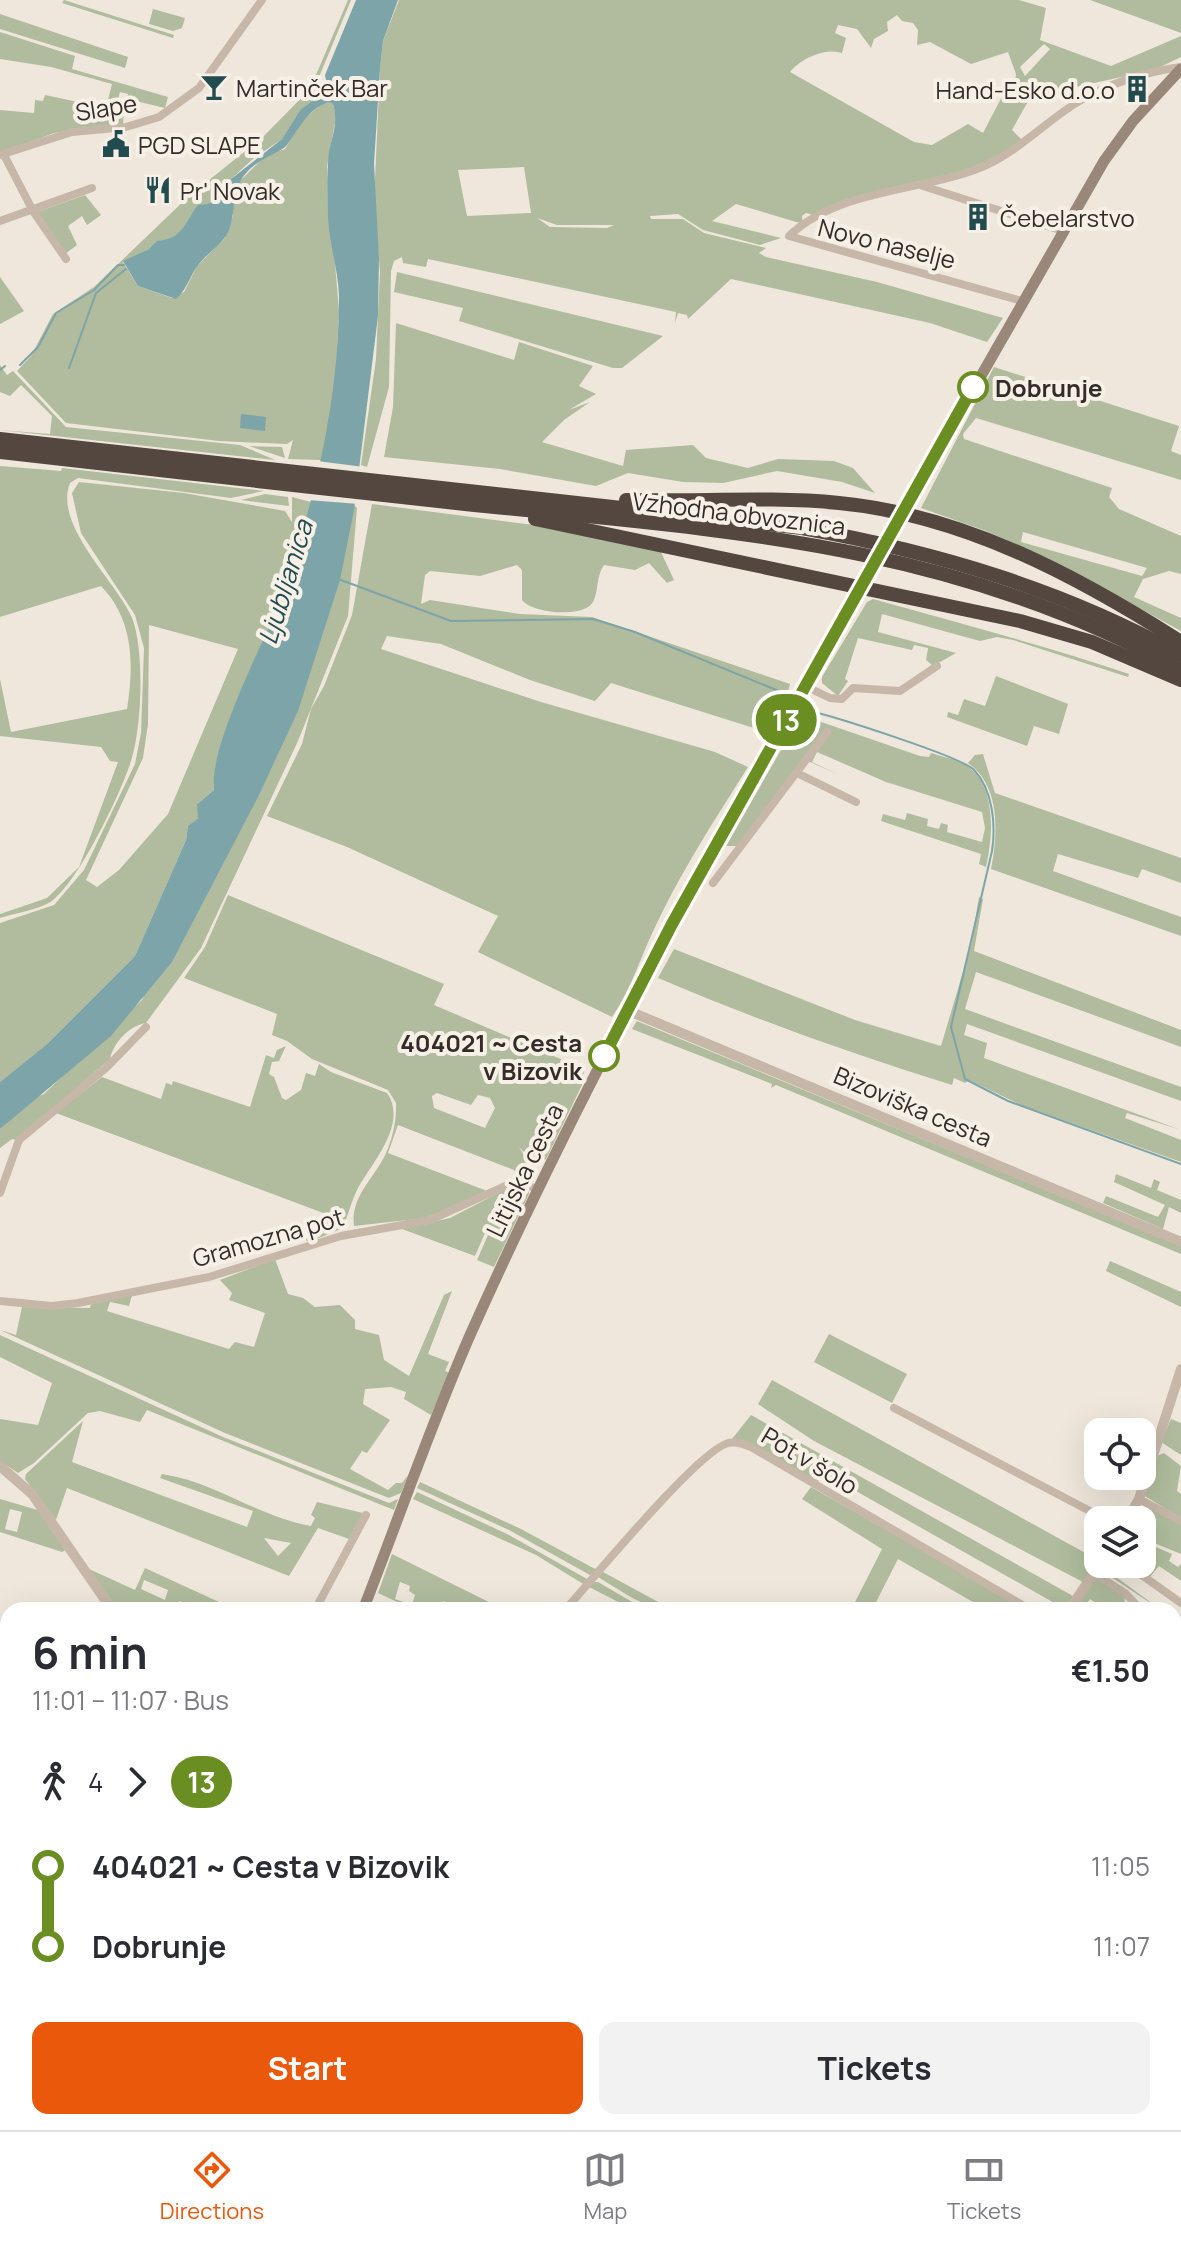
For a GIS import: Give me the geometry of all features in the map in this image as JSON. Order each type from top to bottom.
[{"type":"highway","points":[[0,439],[367,487]]},
{"type":"highway","points":[[0,452],[277,476]]},
{"type":"highway","name":"Vzhodna obvoznica","points":[[367,487],[546,499],[802,528],[909,549],[989,571],[1061,597],[1181,655]]},
{"type":"highway","name":"Vzhodna obvoznica","points":[[367,487],[466,504],[801,541],[894,559],[1028,599],[1098,628],[1181,670]]},
{"type":"highway","points":[[546,499],[563,494],[638,500],[815,501],[902,513],[968,532],[1022,554],[1181,642]]},
{"type":"highway","points":[[466,504],[487,513],[550,522],[1056,631],[1127,656],[1181,680]]},
{"type":"main road","name":"Litijska cesta","points":[[366,1602],[464,1350],[539,1189],[715,846],[1022,301],[1112,148],[1181,68]]},
{"type":"street","name":"Slape","points":[[2,155],[72,132],[126,127],[159,117],[199,88],[262,0]]},
{"type":"street","name":"Novo naselje","points":[[1022,301],[790,238],[809,223],[859,197],[922,186],[996,160],[1029,140],[1070,107],[1099,91],[1148,73],[1181,68]]},
{"type":"street","points":[[2,155],[33,211],[66,259]]},
{"type":"street","name":"Novo naselje","points":[[922,186],[1063,231]]},
{"type":"street","points":[[0,221],[92,188]]},
{"type":"street","points":[[805,686],[830,698],[842,699],[853,688],[891,693],[937,666]]},
{"type":"street","points":[[713,883],[827,732]]},
{"type":"street","points":[[797,773],[856,802]]},
{"type":"street","points":[[715,846],[733,856]]},
{"type":"street","name":"Bizoviška cesta","points":[[629,1011],[1181,1242]]},
{"type":"street","points":[[0,1193],[8,1162],[19,1140],[106,1068],[146,1027]]},
{"type":"street","name":"Gramozna pot","points":[[0,1301],[64,1305],[196,1279],[348,1234],[430,1220],[514,1182],[539,1189]]},
{"type":"street","points":[[1135,1506],[1181,1369]]},
{"type":"street","points":[[894,1408],[1084,1508]]},
{"type":"street","name":"Pot v šolo","points":[[572,1602],[680,1483],[721,1446],[736,1442],[751,1447],[1017,1602]]},
{"type":"street","points":[[0,1466],[32,1494],[106,1602]]},
{"type":"street","points":[[1139,1499],[1181,1521]]},
{"type":"street","points":[[319,1602],[366,1515]]},
{"type":"street","points":[[1074,1602],[1090,1578]]},
{"type":"street","points":[[1108,1578],[1133,1602]]},
{"type":"street","points":[[1146,1578],[1180,1602]]},
{"type":"green space","points":[[64,0],[174,35],[173,38],[62,3]]},
{"type":"green space","points":[[348,0],[351,0],[319,77],[325,95],[300,110],[282,139],[231,179],[222,196],[191,216],[179,234],[123,262],[138,286],[172,298],[184,292],[197,266],[224,239],[233,216],[232,198],[241,180],[266,155],[285,149],[302,121],[320,105],[333,104],[336,117],[327,167],[339,311],[334,408],[322,460],[288,459],[293,440],[287,444],[219,441],[66,423],[17,371],[31,356],[53,314],[94,287],[189,196],[263,137],[310,89]]},
{"type":"green space","points":[[399,0],[1019,0],[1046,8],[1040,40],[1111,66],[1181,36],[1181,57],[1154,70],[1043,94],[1015,84],[1016,74],[1008,52],[971,64],[930,42],[917,45],[918,30],[913,23],[902,21],[897,15],[887,22],[888,31],[874,39],[871,48],[857,29],[838,25],[835,33],[846,38],[842,53],[813,55],[790,72],[914,142],[932,145],[968,124],[983,133],[1007,87],[1031,96],[1012,130],[1024,142],[971,170],[895,187],[821,217],[806,213],[802,216],[803,224],[736,204],[712,221],[781,238],[760,245],[703,230],[678,214],[650,216],[651,219],[683,219],[704,233],[766,248],[759,253],[766,257],[877,282],[1003,318],[987,342],[930,323],[731,279],[688,319],[687,315],[678,313],[675,323],[676,312],[428,259],[426,267],[403,263],[402,257],[394,261],[391,271],[389,387],[367,467],[361,465],[376,359],[380,272],[374,201],[383,41]],"holes":[[[1044,44],[1050,49],[1025,76],[1020,67]],[[524,167],[531,213],[467,216],[458,170]],[[537,218],[557,225],[614,225],[607,228],[550,227]]]},
{"type":"green space","points":[[1090,0],[1181,0],[1181,33]]},
{"type":"green space","points":[[153,9],[185,18],[182,28],[173,31],[149,24]]},
{"type":"green space","points":[[0,14],[128,57],[125,68],[0,29]]},
{"type":"green space","points":[[0,32],[75,56],[72,69],[168,97],[165,108],[127,99],[128,94],[120,92],[115,110],[124,111],[123,124],[54,133],[0,153],[0,110],[34,113],[35,100],[43,101],[45,95],[106,108],[112,84],[51,67],[0,59]]},
{"type":"green space","points":[[85,195],[101,215],[87,225],[82,216],[68,226],[77,245],[65,254],[37,212]]},
{"type":"green space","points":[[397,272],[663,336],[622,368],[613,368],[459,321],[463,308],[394,292]]},
{"type":"green space","points":[[0,277],[24,311],[0,324]]},
{"type":"green space","points":[[396,323],[514,360],[519,342],[593,366],[579,386],[596,394],[569,410],[590,402],[564,420],[542,442],[623,466],[626,450],[693,445],[706,458],[748,468],[778,459],[834,461],[853,468],[875,493],[842,482],[777,471],[723,483],[683,482],[628,473],[596,486],[500,469],[384,457],[393,407]]},
{"type":"green space","points":[[0,365],[7,375],[13,371],[66,427],[240,445],[275,460],[0,430],[50,434],[52,416],[21,385],[10,396],[0,392]]},
{"type":"green space","points":[[994,367],[1179,426],[1171,451],[1181,455],[1181,480],[976,418],[963,434],[964,439],[1112,488],[1109,497],[1119,509],[1181,536],[1181,574],[1169,571],[1143,579],[1134,597],[1181,618],[1181,631],[1049,559],[986,531],[921,508]],"holes":[[[1023,532],[1147,568],[1142,576],[1021,542]]]},
{"type":"green space","points":[[249,446],[282,447],[285,458]]},
{"type":"green space","points":[[0,466],[61,471],[62,468],[264,491],[231,498],[78,478],[70,483],[67,500],[71,517],[89,554],[132,618],[140,670],[137,732],[130,764],[97,837],[79,866],[118,762],[110,761],[101,747],[0,736],[0,679],[11,732],[127,709],[131,660],[126,628],[112,599],[101,586],[0,617]]},
{"type":"green space","points":[[79,482],[184,493],[285,511],[292,522],[292,497],[311,502],[294,562],[219,756],[214,790],[198,803],[198,818],[188,826],[186,840],[135,956],[47,1044],[0,1082],[0,923],[54,905],[84,870],[135,764],[141,733],[144,648],[135,615],[81,533],[72,493]],"holes":[[[149,625],[238,649],[168,814],[119,870],[97,887],[86,880],[143,758],[148,724]]]},
{"type":"green space","points":[[265,494],[288,497],[289,506],[241,500]]},
{"type":"green space","points":[[353,504],[357,508],[348,616],[298,741],[201,948],[146,1023],[134,1027],[123,1036],[110,1059],[17,1140],[12,1139],[0,1148],[0,1129],[33,1098],[44,1094],[142,1000]]},
{"type":"green space","points":[[372,504],[534,525],[660,550],[674,580],[667,583],[649,563],[635,570],[604,565],[593,602],[580,610],[558,612],[536,608],[522,600],[522,570],[517,565],[480,576],[430,571],[425,575],[421,604],[430,600],[520,614],[592,617],[790,684],[784,706],[766,732],[611,683],[595,701],[530,680],[441,644],[387,636],[381,649],[541,702],[715,752],[748,767],[678,883],[612,1017],[478,952],[498,916],[347,847],[267,816],[302,744],[311,709],[324,686],[352,615]]},
{"type":"green space","points":[[873,599],[1033,644],[1129,674],[1128,677],[1013,640],[997,637],[980,641],[882,614],[878,632],[956,653],[933,666],[926,660],[928,648],[914,645],[912,650],[858,638],[845,679],[848,681],[838,696],[822,683],[822,677],[867,602]]},
{"type":"green space","points":[[996,676],[1068,704],[1059,734],[1034,726],[1027,746],[947,717],[948,712],[958,715],[964,699],[985,706]]},
{"type":"green space","points":[[801,715],[920,756],[929,757],[931,753],[967,766],[984,786],[988,799],[991,827],[986,867],[979,864],[981,854],[881,821],[883,814],[905,820],[907,813],[928,819],[927,826],[939,829],[941,823],[948,825],[947,832],[982,842],[985,828],[982,812],[886,782],[817,752],[812,762],[839,775],[808,761],[830,730],[826,728],[737,846],[726,846]]},
{"type":"green space","points":[[983,754],[995,793],[1181,858],[1181,883],[1142,869],[1138,878],[1058,854],[1053,871],[1181,917],[1181,936],[991,869],[996,826],[992,797],[979,773],[968,763],[975,755]]},
{"type":"green space","points":[[79,867],[52,901],[0,918],[0,914],[47,898]]},
{"type":"green space","points":[[228,895],[444,984],[434,1005],[584,1069],[582,1085],[546,1159],[535,1164],[519,1147],[530,1165],[530,1175],[517,1175],[514,1170],[398,1125],[388,1153],[487,1191],[425,1218],[354,1226],[357,1203],[389,1146],[396,1103],[388,1090],[312,1059],[287,1041],[272,1035],[277,1014],[184,978],[205,947]],"holes":[[[437,1093],[471,1105],[478,1095],[490,1098],[495,1108],[485,1128],[434,1108],[432,1096]]]},
{"type":"green space","points":[[979,897],[983,899],[974,951],[1181,1030],[1181,1047],[976,972],[965,1009],[1181,1087],[1181,1101],[967,1024],[964,1035],[987,1043],[984,1058],[1181,1130],[1127,1113],[1125,1118],[1181,1140],[1181,1162],[1021,1105],[969,1080],[965,1083],[954,1078],[952,1085],[915,1073],[767,1022],[658,978],[674,949],[855,1020],[941,1046],[971,945]]},
{"type":"green space","points":[[637,1021],[1181,1246],[1181,1254],[776,1085],[771,1088],[772,1084],[632,1029]]},
{"type":"green space","points":[[286,1046],[279,1061],[272,1062],[269,1074],[274,1077],[282,1098],[286,1100],[301,1090],[306,1073],[315,1076],[319,1064],[331,1072],[387,1093],[392,1105],[393,1117],[386,1142],[359,1186],[343,1228],[309,1242],[304,1239],[334,1217],[56,1113],[102,1077],[161,1099],[166,1083],[172,1085],[173,1081],[250,1107],[266,1055],[274,1058],[277,1050]]},
{"type":"green space","points":[[1116,1174],[1151,1188],[1154,1179],[1160,1182],[1157,1190],[1181,1200],[1181,1213],[1169,1207],[1163,1229],[1103,1203],[1106,1196],[1158,1217],[1165,1205],[1114,1182]]},
{"type":"green space","points":[[516,1184],[528,1188],[529,1194],[494,1267],[477,1260],[488,1235],[485,1233],[475,1256],[402,1229],[450,1218]]},
{"type":"green space","points":[[275,1259],[288,1294],[303,1298],[315,1307],[340,1305],[355,1320],[355,1329],[379,1335],[384,1360],[409,1376],[444,1295],[452,1291],[428,1354],[449,1362],[445,1371],[450,1373],[431,1415],[404,1399],[406,1392],[391,1387],[365,1389],[363,1404],[390,1420],[367,1453],[362,1451],[350,1469],[388,1490],[396,1483],[402,1483],[408,1475],[401,1493],[389,1498],[225,1433],[0,1330],[16,1335],[22,1307],[90,1308],[91,1304],[132,1295],[129,1306],[110,1302],[107,1311],[229,1349],[235,1342],[254,1347],[265,1313],[229,1300],[232,1293],[220,1280]]},
{"type":"green space","points":[[1110,1261],[1181,1292],[1181,1307],[1106,1271]]},
{"type":"green space","points":[[829,1334],[907,1374],[892,1403],[814,1362]]},
{"type":"green space","points":[[0,1335],[223,1437],[389,1503],[398,1499],[394,1510],[147,1410],[140,1422],[100,1411],[88,1413],[34,1463],[18,1473],[0,1461],[0,1419],[38,1425],[52,1383],[0,1357]]},
{"type":"green space","points":[[772,1380],[1084,1552],[1086,1578],[1083,1582],[814,1441],[758,1404]]},
{"type":"green space","points":[[751,1415],[1073,1596],[1069,1602],[1053,1602],[824,1473],[816,1484],[732,1439]]},
{"type":"green space","points":[[1171,1419],[1181,1423],[1181,1455],[1161,1442]]},
{"type":"green space","points":[[83,1421],[72,1462],[247,1527],[253,1511],[160,1478],[162,1474],[201,1484],[273,1515],[311,1526],[315,1518],[311,1515],[317,1502],[363,1513],[349,1539],[318,1528],[289,1576],[67,1488],[56,1520],[25,1479],[26,1474]],"holes":[[[264,1538],[291,1543],[278,1556]]]},
{"type":"green space","points":[[1164,1453],[1181,1466],[1177,1491],[1181,1494],[1181,1518],[1145,1496],[1147,1490],[1156,1490],[1157,1456]]},
{"type":"green space","points":[[420,1482],[521,1529],[597,1570],[590,1575],[509,1530],[417,1488]]},
{"type":"green space","points":[[811,1487],[1014,1602],[973,1602],[898,1559],[876,1602],[855,1602],[882,1549],[802,1499]]},
{"type":"green space","points":[[417,1492],[507,1534],[587,1579],[585,1585],[536,1555],[413,1499]]},
{"type":"green space","points":[[0,1499],[41,1511],[67,1549],[62,1552],[0,1532]],"holes":[[[10,1509],[22,1512],[17,1532],[5,1529]]]},
{"type":"green space","points":[[1156,1511],[1181,1524],[1181,1554],[1156,1544]]},
{"type":"green space","points":[[1156,1547],[1172,1554],[1169,1561],[1178,1567],[1181,1564],[1181,1581],[1159,1566],[1156,1570]]},
{"type":"green space","points":[[392,1554],[489,1602],[413,1602],[415,1595],[409,1591],[410,1586],[400,1582],[395,1599],[404,1602],[397,1602],[378,1593]]},
{"type":"green space","points":[[145,1568],[219,1602],[112,1602],[89,1569],[135,1590]],"holes":[[[144,1580],[168,1590],[165,1600],[141,1589]]]},
{"type":"green space","points":[[603,1572],[658,1602],[641,1602],[598,1577]]},
{"type":"green space","points":[[1096,1578],[1124,1595],[1125,1602],[1094,1602],[1090,1599],[1081,1602]]},
{"type":"green space","points":[[1113,1578],[1118,1578],[1149,1602]]},
{"type":"green space","points":[[598,1582],[632,1602],[618,1602],[589,1587]]},
{"type":"water","points":[[356,0],[398,0],[383,41],[380,69],[374,164],[379,258],[378,316],[354,510],[340,580],[298,711],[259,795],[172,962],[111,1036],[0,1129],[0,1082],[47,1044],[135,956],[186,840],[188,826],[198,818],[197,804],[214,790],[219,749],[292,564],[314,489],[335,374],[339,295],[329,227],[328,183],[335,120],[333,104],[329,102],[315,109],[287,145],[248,170],[237,190],[226,235],[200,263],[176,299],[138,286],[123,261],[178,233],[198,205],[208,204],[222,196],[231,179],[282,139],[300,110],[328,90],[325,75]]},
{"type":"water","points":[[241,414],[266,417],[265,431],[240,428]]},
{"type":"pier","points":[[317,461],[364,467],[359,504],[308,500]]},
{"type":"waterway","points":[[20,365],[38,347],[56,313],[94,290],[118,265],[124,265]]},
{"type":"waterway","points":[[69,368],[96,293],[126,269]]},
{"type":"waterway","points":[[0,370],[5,366]]},
{"type":"waterway","points":[[341,580],[451,621],[593,619],[635,632],[786,694]]},
{"type":"waterway","points":[[806,705],[818,713],[948,756],[974,770],[985,787],[993,819],[992,851],[951,1027],[965,1079],[1008,1101],[1181,1164]]},
{"type":"bus line","name":"13","points":[[604,1056],[672,924],[973,387]]},
{"type":"place","name":"Martinček Bar","points":[[214,87]]},
{"type":"place","name":"Hand-Esko d.o.o","points":[[1137,89]]},
{"type":"place","name":"PGD SLAPE","points":[[116,144]]},
{"type":"place","name":"Pr' Novak","points":[[158,190]]},
{"type":"place","name":"Čebelarstvo","points":[[978,217]]},
{"type":"place","name":"Dobrunje","points":[[973,387]]},
{"type":"place","name":"404021 ~ Cesta v Bizovik","points":[[604,1056]]},
{"type":"water label","name":"Ljubljanica","points":[[285,582]]}]
